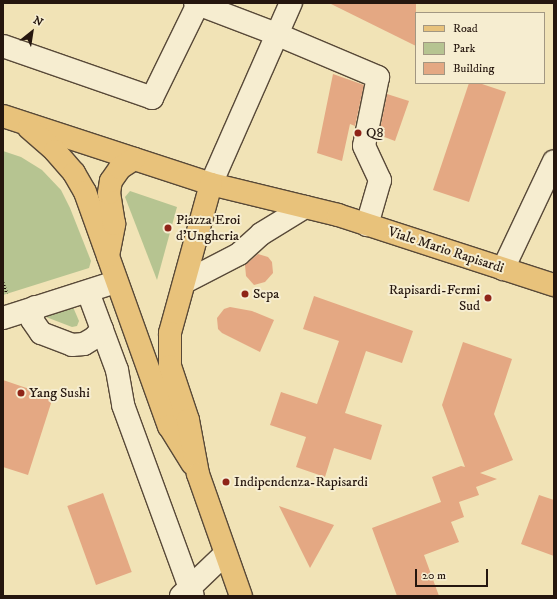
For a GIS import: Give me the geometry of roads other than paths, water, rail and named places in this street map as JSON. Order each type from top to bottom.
[{"type":"main road","name":"Viale Mario Rapisardi","points":[[3,116],[211,184],[338,215],[554,285]]},
{"type":"main road","points":[[24,123],[55,151],[74,173],[85,192],[116,282],[169,426],[198,474]]},
{"type":"main road","points":[[108,256],[114,224],[109,193],[111,181],[120,168],[134,159]]},
{"type":"main road","points":[[211,184],[170,333],[170,366],[188,420],[198,474],[240,596]]},
{"type":"street","points":[[3,46],[152,98],[196,4],[276,34],[378,77],[364,146],[380,180],[367,225]]},
{"type":"street","points":[[211,184],[288,8]]},
{"type":"street","points":[[503,269],[554,161]]},
{"type":"street","points":[[185,282],[239,254],[261,234],[305,207]]},
{"type":"street","points":[[3,318],[116,282]]},
{"type":"street","points":[[88,292],[117,370],[123,405],[188,593],[226,554]]},
{"type":"street","points":[[35,307],[32,320],[41,333],[72,345],[84,344],[94,338],[102,329]]},
{"type":"place","name":"Q8","points":[[358,133]]},
{"type":"place","name":"Piazza Eroi d'Ungheria","points":[[168,228]]},
{"type":"place","name":"Sepa","points":[[245,294]]},
{"type":"place","name":"Rapisardi-Fermi Sud","points":[[488,298]]},
{"type":"place","name":"Yang Sushi","points":[[21,393]]},
{"type":"place","name":"Indipendenza-Rapisardi","points":[[226,482]]}]
